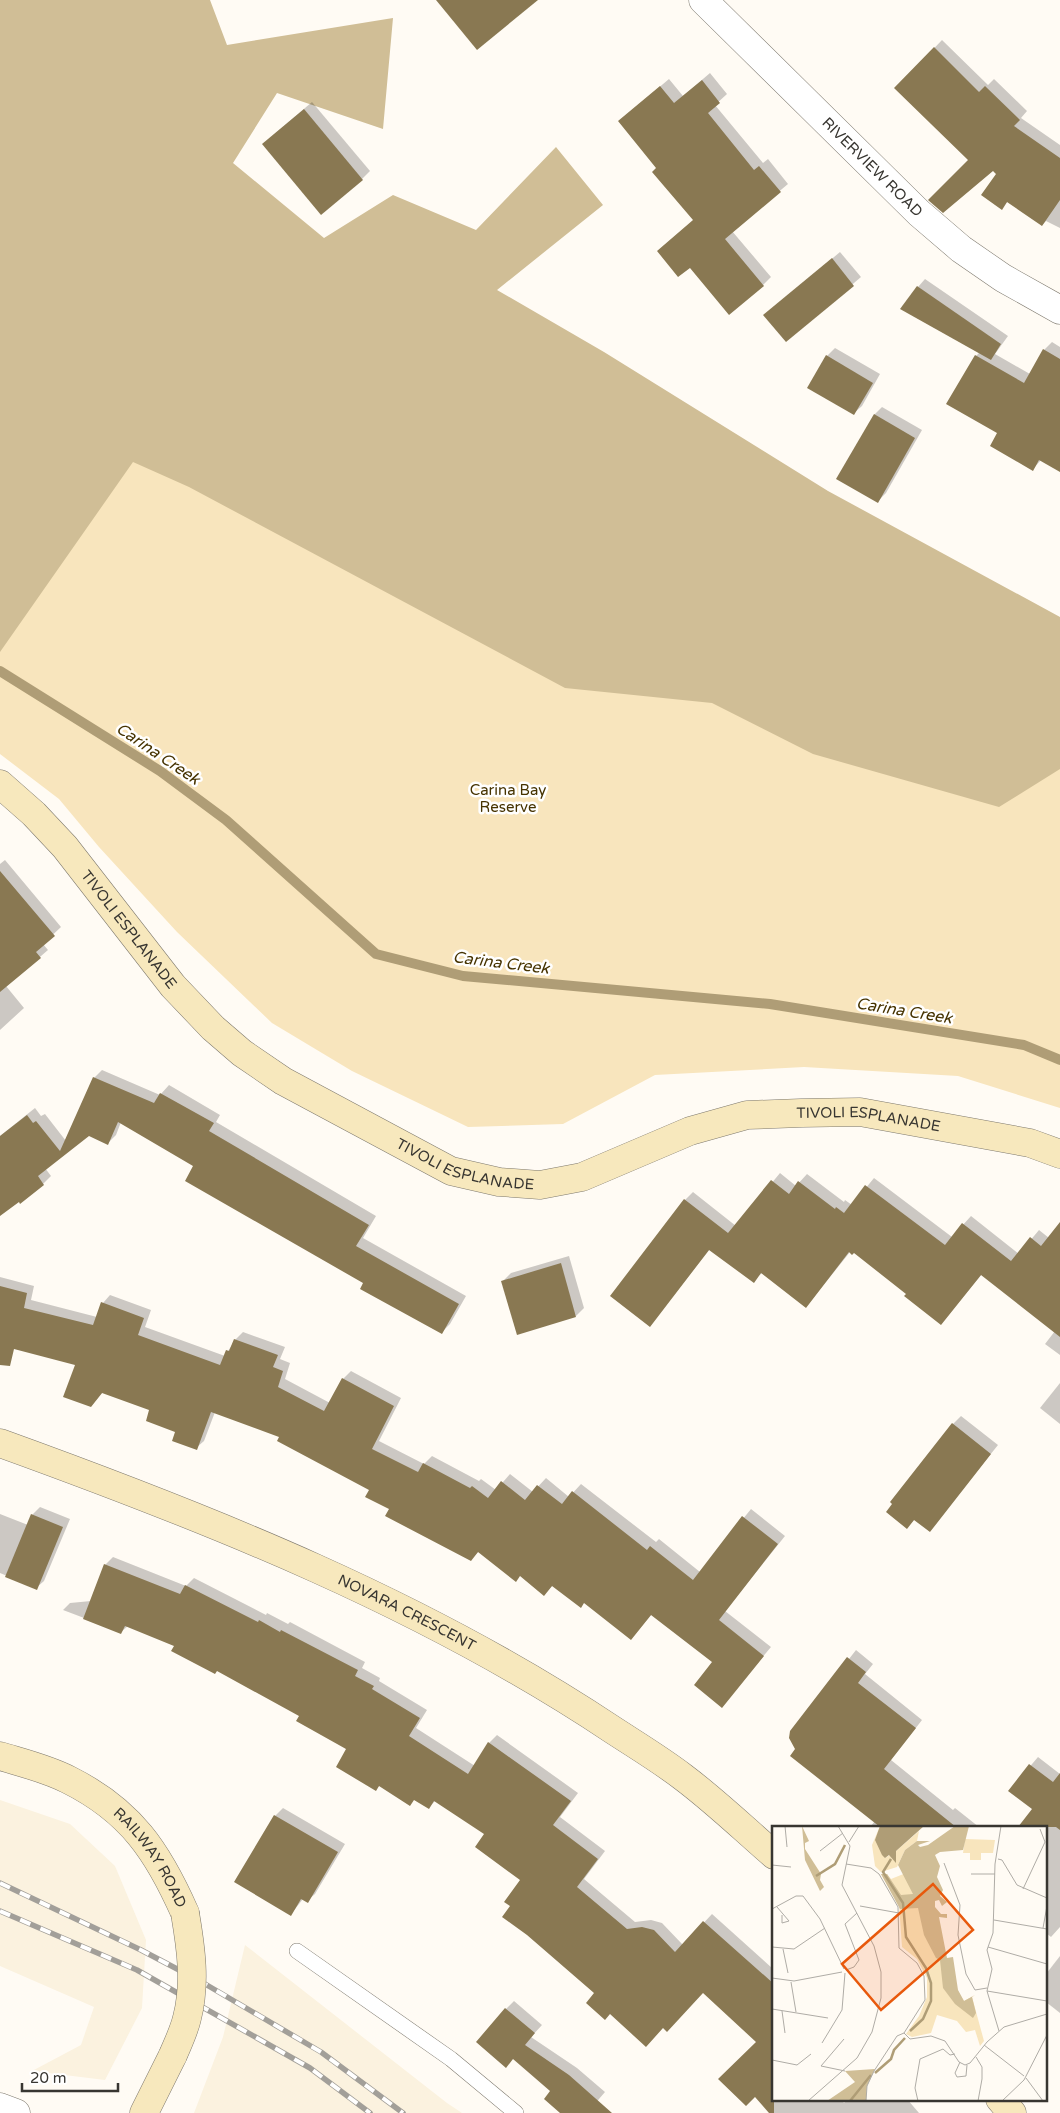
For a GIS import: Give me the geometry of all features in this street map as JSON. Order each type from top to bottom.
[{"type":"street","name":"RIVERVIEW ROAD","points":[[703,0],[919,213],[961,249],[996,274],[1060,310]]},
{"type":"street","name":"TIVOLI ESPLANADE","points":[[0,784],[34,814],[65,847],[173,986],[213,1028],[242,1053],[283,1081],[451,1170],[499,1182],[540,1185],[582,1177],[690,1131],[748,1116],[801,1112],[860,1112],[1030,1143],[1060,1154]]},
{"type":"street","name":"NOVARA CRESCENT","points":[[0,1442],[136,1492],[280,1550],[424,1619],[558,1693],[683,1777],[772,1853]]},
{"type":"street","name":"RAILWAY ROAD","points":[[0,1756],[69,1779],[100,1798],[126,1818],[151,1846],[170,1880],[185,1913],[191,1948],[192,1986],[187,2019],[173,2055],[144,2113]]},
{"type":"street","points":[[1001,2100],[1012,2113]]},
{"type":"street","points":[[0,2106],[16,2113]]},
{"type":"lane","points":[[297,1951],[451,2059],[516,2113]]},
{"type":"shaded area","points":[[0,0],[210,0],[227,45],[393,18],[383,129],[277,93],[233,163],[324,238],[393,195],[476,230],[556,147],[603,205],[497,290],[604,352],[828,491],[1060,617],[1060,769],[999,807],[813,754],[712,703],[565,688],[189,487],[133,462],[0,652]]},
{"type":"shaded area","points":[[0,1800],[70,1824],[115,1866],[146,1940],[142,2008],[105,2080],[32,2071],[81,2045],[94,2007],[0,1966]]},
{"type":"shaded area","points":[[245,1945],[462,2113],[194,2113],[223,2037]]},
{"type":"green space","name":"Carina Bay Reserve","points":[[0,280],[1060,639],[1060,1108],[958,1076],[804,1067],[655,1075],[563,1124],[468,1127],[352,1071],[272,1023],[177,932],[99,847],[59,799],[0,754]]},
{"type":"building","points":[[436,0],[538,0],[477,50]]},
{"type":"building","points":[[934,47],[979,92],[985,86],[1020,120],[1014,126],[1060,158],[1060,200],[1042,226],[1007,202],[1002,210],[981,195],[996,174],[993,171],[943,213],[928,200],[968,160],[894,88]]},
{"type":"building","points":[[702,80],[720,103],[708,113],[754,170],[759,166],[781,192],[725,239],[764,286],[729,315],[690,268],[678,277],[657,251],[693,220],[652,172],[656,168],[618,121],[660,86],[674,103]]},
{"type":"building","points":[[304,109],[363,180],[321,215],[262,144]]},
{"type":"building","points":[[832,258],[854,286],[786,342],[763,315]]},
{"type":"building","points":[[917,286],[1001,344],[991,360],[900,309]]},
{"type":"building","points":[[1043,349],[1060,359],[1060,472],[1039,460],[1033,471],[990,446],[997,433],[946,404],[975,355],[1024,383]]},
{"type":"building","points":[[826,355],[873,383],[854,415],[807,388]]},
{"type":"building","points":[[874,414],[915,438],[878,503],[836,479]]},
{"type":"building","points":[[0,871],[55,936],[36,952],[41,958],[0,992]]},
{"type":"building","points":[[93,1077],[154,1103],[160,1093],[214,1123],[209,1131],[369,1225],[356,1246],[459,1304],[442,1334],[360,1289],[363,1283],[185,1181],[193,1166],[118,1122],[108,1145],[89,1136],[38,1176],[44,1185],[20,1204],[19,1202],[0,1216],[0,1136],[27,1115],[33,1123],[36,1121],[60,1151]]},
{"type":"building","points":[[771,1180],[789,1194],[798,1181],[835,1209],[836,1207],[844,1213],[865,1185],[945,1245],[962,1223],[1011,1261],[1030,1237],[1041,1246],[1060,1222],[1060,1337],[981,1275],[941,1325],[904,1296],[906,1294],[854,1253],[852,1255],[849,1252],[806,1308],[761,1273],[754,1283],[709,1250],[650,1327],[610,1296],[684,1199],[728,1233]]},
{"type":"building","points":[[561,1263],[576,1317],[517,1335],[501,1281]]},
{"type":"building","points":[[0,1286],[27,1293],[24,1308],[93,1325],[101,1302],[144,1318],[138,1335],[220,1365],[226,1350],[229,1351],[234,1339],[278,1355],[273,1367],[283,1371],[278,1387],[324,1411],[342,1378],[394,1406],[372,1449],[418,1472],[423,1463],[470,1488],[472,1486],[488,1498],[501,1481],[525,1500],[537,1485],[562,1504],[572,1491],[647,1550],[650,1546],[693,1580],[742,1516],[778,1544],[719,1620],[764,1656],[722,1708],[694,1685],[712,1662],[651,1615],[631,1640],[584,1603],[581,1608],[552,1586],[544,1596],[520,1576],[516,1582],[478,1552],[471,1561],[385,1516],[389,1509],[365,1497],[369,1490],[277,1441],[279,1437],[211,1412],[197,1450],[172,1441],[175,1432],[146,1421],[149,1410],[102,1393],[91,1407],[63,1397],[75,1365],[14,1349],[10,1366],[0,1365]]},
{"type":"building","points":[[952,1423],[991,1454],[930,1532],[914,1520],[907,1529],[886,1512],[892,1504],[890,1502]]},
{"type":"building","points":[[31,1514],[63,1527],[37,1590],[5,1577]]},
{"type":"building","points":[[104,1564],[180,1594],[185,1585],[258,1622],[259,1620],[280,1632],[281,1630],[358,1670],[355,1676],[374,1686],[372,1689],[420,1718],[409,1736],[468,1774],[488,1742],[571,1801],[553,1825],[598,1859],[577,1887],[627,1929],[642,1927],[654,1930],[675,1952],[703,1921],[772,1982],[772,2100],[774,2100],[774,2113],[769,2113],[755,2097],[746,2106],[718,2079],[756,2042],[703,1993],[667,2032],[663,2028],[646,2047],[610,2014],[605,2020],[586,2003],[594,1993],[527,1935],[502,1917],[510,1906],[504,1902],[520,1880],[475,1847],[484,1834],[434,1801],[429,1809],[414,1800],[410,1806],[379,1786],[376,1791],[336,1767],[346,1749],[296,1721],[299,1716],[217,1671],[215,1674],[171,1651],[174,1646],[125,1626],[121,1634],[83,1619]]},
{"type":"building","points":[[847,1657],[866,1672],[858,1683],[916,1728],[884,1769],[955,1826],[879,1826],[790,1756],[795,1749],[789,1738],[790,1731]]},
{"type":"building","points":[[1029,1764],[1053,1782],[1060,1773],[1060,1830],[1056,1827],[1048,1826],[1019,1826],[1032,1809],[1008,1791]]},
{"type":"building","points":[[274,1815],[338,1852],[308,1903],[301,1899],[291,1916],[234,1882]]},
{"type":"building","points":[[505,2008],[535,2033],[525,2045],[569,2075],[612,2113],[560,2113],[544,2099],[550,2091],[513,2059],[506,2068],[476,2042]]},
{"type":"waterway","name":"Carina Creek","points":[[0,671],[160,771],[226,820],[376,954],[463,976],[770,1004],[1024,1045],[1060,1060]]},
{"type":"railway","points":[[0,1883],[141,1950],[200,1981],[321,2052],[403,2113]]},
{"type":"railway","points":[[0,1911],[137,1970],[310,2068],[370,2113]]}]
